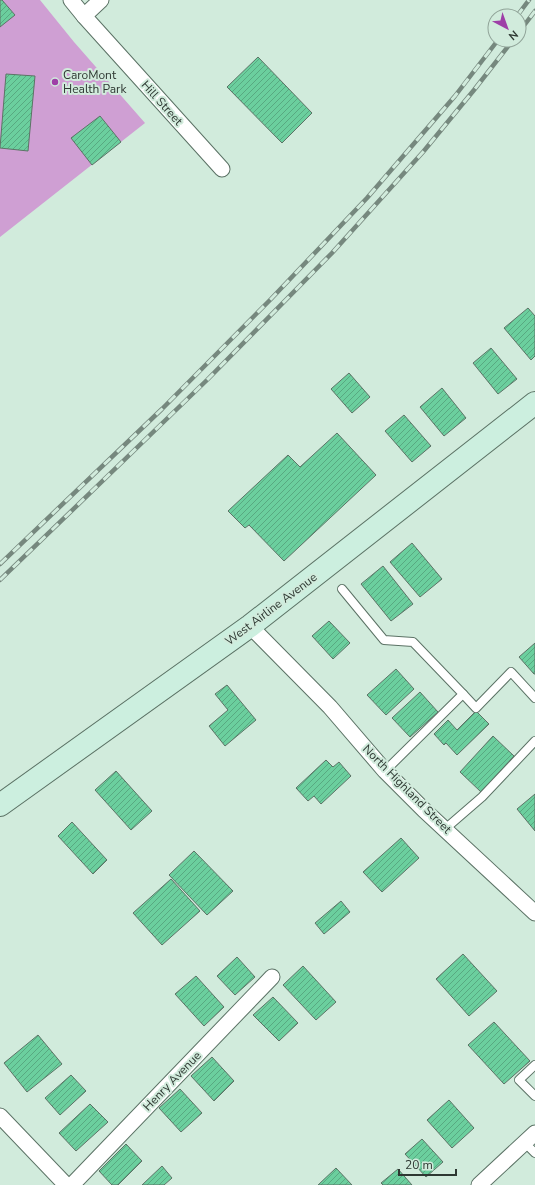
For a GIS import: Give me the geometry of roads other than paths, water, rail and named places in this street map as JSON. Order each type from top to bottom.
[{"type":"main road","name":"West Airline Avenue","points":[[1,803],[250,626],[535,403]]},
{"type":"street","name":"Hill Street","points":[[71,0],[222,169]]},
{"type":"street","points":[[84,16],[100,0]]},
{"type":"street","name":"North Highland Street","points":[[250,626],[330,707],[385,771],[535,913]]},
{"type":"street","name":"Henry Avenue","points":[[72,1185],[272,977]]},
{"type":"street","points":[[0,1116],[66,1185]]},
{"type":"street","points":[[479,1185],[532,1143]]},
{"type":"lane","points":[[342,589],[384,640],[413,642],[476,708],[511,672],[535,698]]},
{"type":"lane","points":[[385,771],[463,694]]},
{"type":"lane","points":[[445,829],[482,797],[535,740]]},
{"type":"lane","points":[[535,1066],[519,1080],[535,1096]]},
{"type":"railway","points":[[523,8],[529,0]]},
{"type":"railway","points":[[527,22],[535,11]]},
{"type":"railway","points":[[0,564],[162,409],[271,299],[367,198],[455,96],[492,48]]},
{"type":"railway","points":[[0,580],[207,380],[332,253],[423,152],[507,48]]},
{"type":"place","name":"CaroMont Health Park","points":[[55,82]]}]
